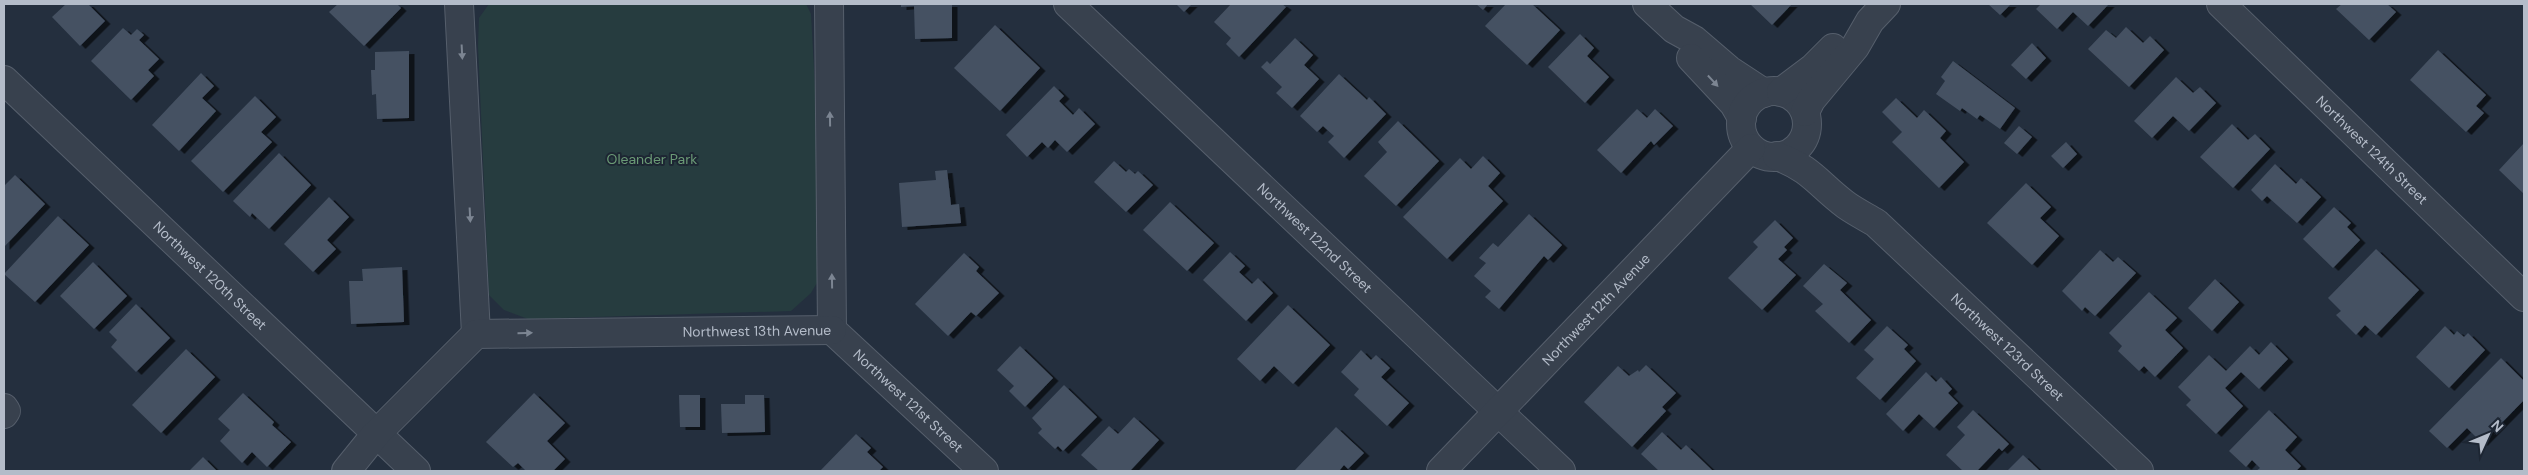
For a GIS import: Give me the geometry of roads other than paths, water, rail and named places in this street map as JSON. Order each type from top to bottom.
[{"type":"street","points":[[346,471],[376,434],[476,334],[459,4]]},
{"type":"street","name":"Northwest 13th Avenue","points":[[476,334],[832,330],[829,4]]},
{"type":"street","name":"Northwest 122nd Street","points":[[1068,4],[1561,471]]},
{"type":"street","points":[[1647,4],[1674,29],[1694,40],[1729,70],[1772,92],[1797,100],[1805,124]]},
{"type":"street","name":"Northwest 124th Street","points":[[2221,4],[2524,297]]},
{"type":"street","points":[[1878,12],[1855,47],[1811,100],[1798,147],[1788,154],[1777,156],[1763,155],[1751,148],[1744,137],[1741,125],[1742,118],[1750,101],[1772,92],[1813,68],[1844,36],[1878,12]]},
{"type":"street","points":[[1674,29],[1683,50],[1716,84],[1742,118]]},
{"type":"street","name":"Northwest 120th Street","points":[[4,80],[416,471]]},
{"type":"street","name":"Northwest 123rd Street","points":[[1805,124],[1826,162],[1856,193],[1876,223]]},
{"type":"street","name":"Northwest 12th Avenue","points":[[1441,471],[1751,148]]},
{"type":"street","name":"Northwest 123rd Street","points":[[1777,156],[1796,163],[1814,175],[1845,204],[1876,223],[2139,471]]},
{"type":"street","name":"Northwest 121st Street","points":[[832,330],[984,471]]},
{"type":"street","points":[[4,408],[6,411],[4,414]]},
{"type":"park label","name":"Oleander Park","points":[[652,159]]}]
